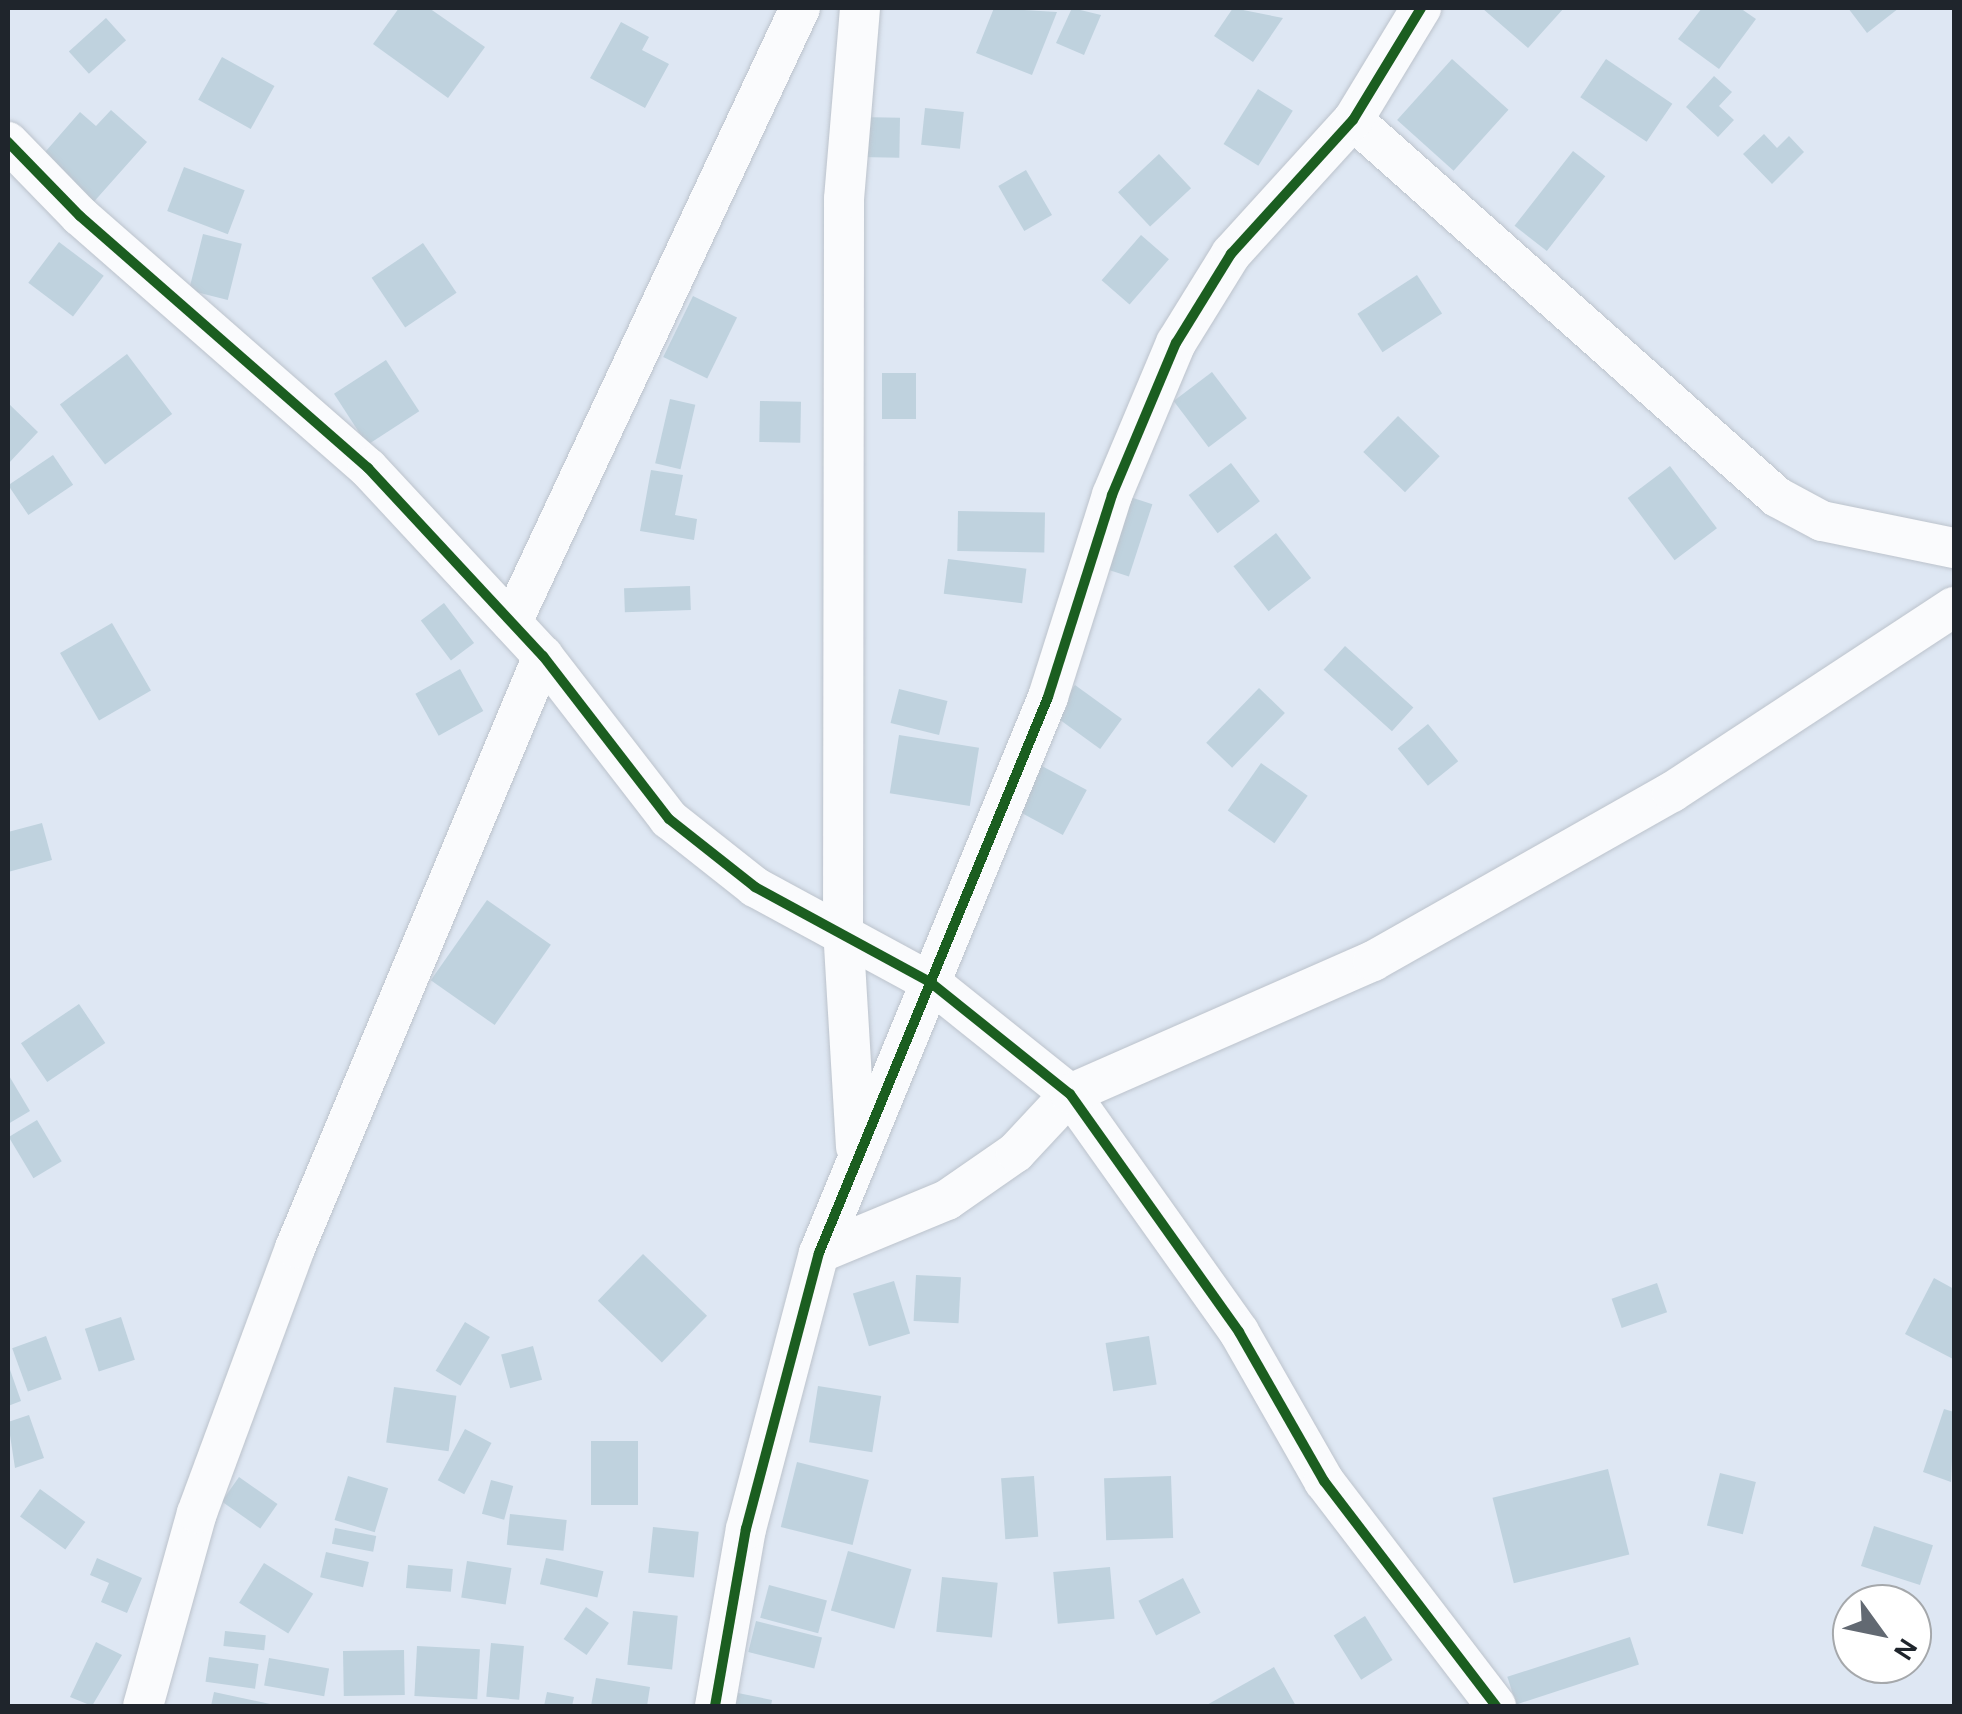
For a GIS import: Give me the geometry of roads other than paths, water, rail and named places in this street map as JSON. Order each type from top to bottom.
[{"type":"street","points":[[512,622],[800,8]]},
{"type":"street","points":[[856,1159],[844,931],[844,199],[860,8]]},
{"type":"street","points":[[716,1706],[746,1529],[818,1253],[1048,697],[1112,495],[1176,343],[1231,254],[1353,120],[1421,8]]},
{"type":"street","points":[[1353,120],[1777,498],[1822,521],[1954,548]]},
{"type":"street","points":[[8,142],[80,216],[368,468],[543,656],[669,819],[755,888],[844,931],[930,982],[1070,1094],[1239,1332],[1324,1481],[1496,1706]]},
{"type":"street","points":[[818,1253],[947,1200],[1016,1152],[1070,1094],[1373,961],[1672,792],[1954,607]]},
{"type":"street","points":[[143,1706],[197,1513],[295,1248],[543,656]]}]
